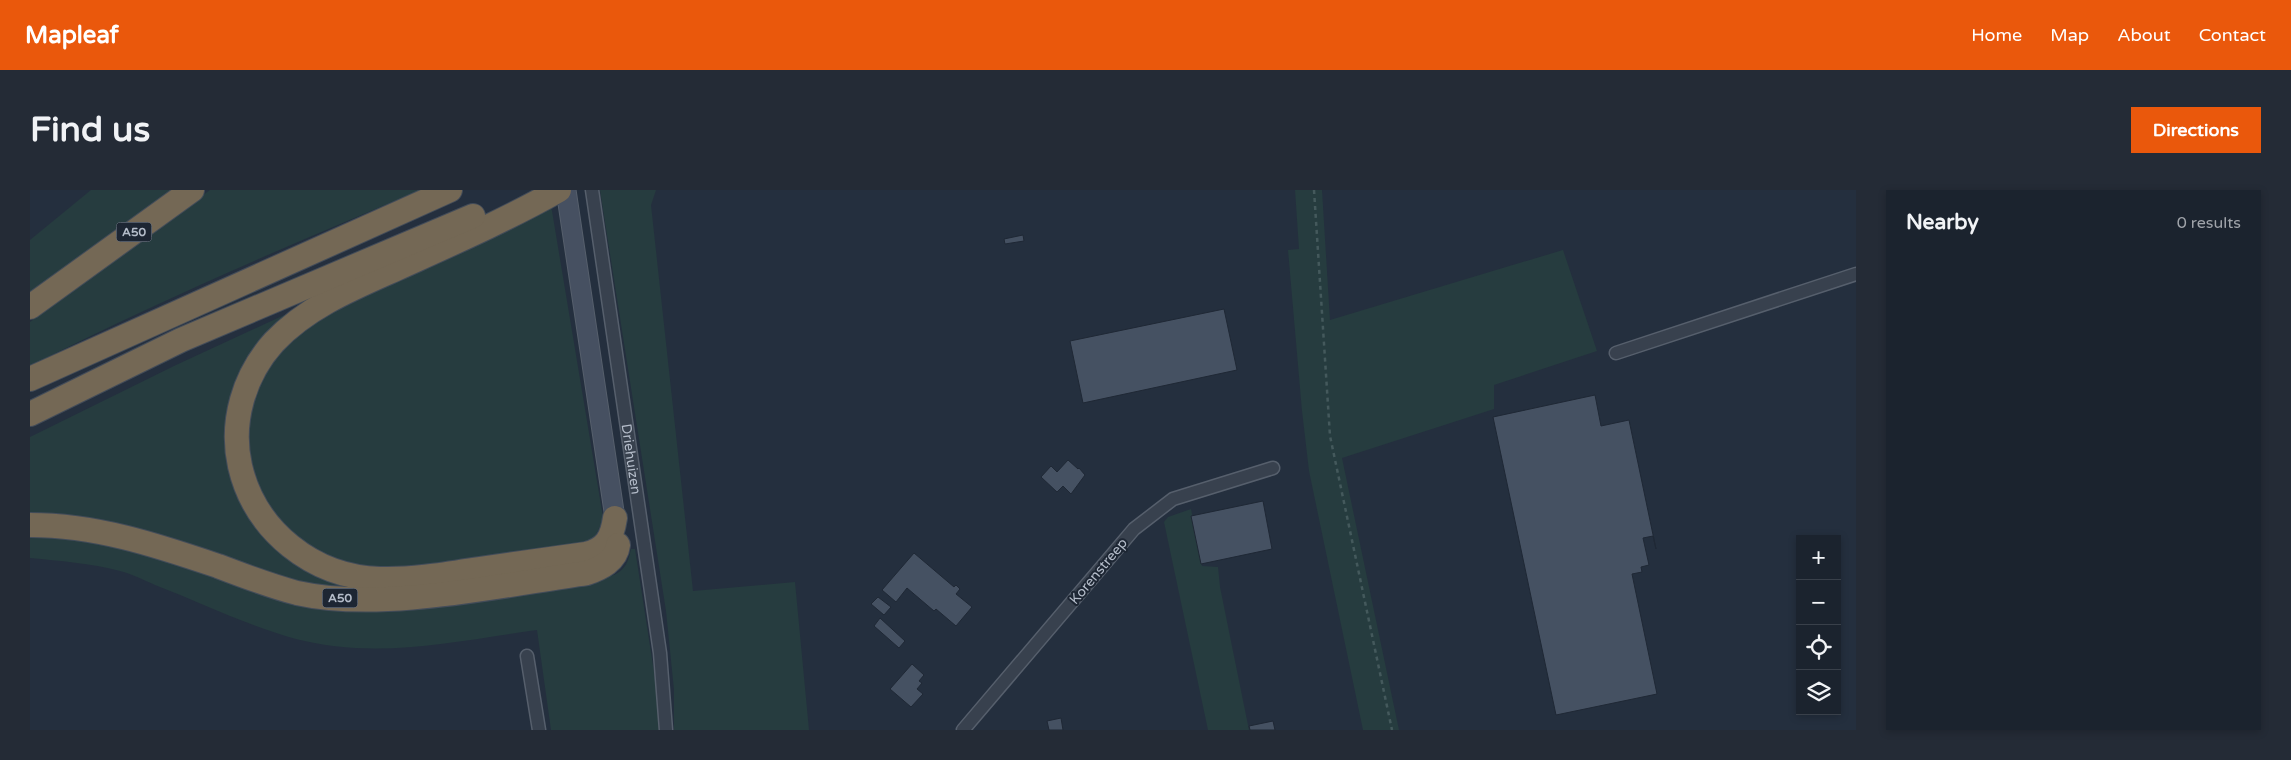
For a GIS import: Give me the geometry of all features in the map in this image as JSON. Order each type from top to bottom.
[{"type":"highway","name":"A50","points":[[30,308],[192,190]]},
{"type":"highway","points":[[30,380],[450,190]]},
{"type":"highway","points":[[30,414],[181,340],[386,252],[538,190]]},
{"type":"highway","name":"A50","points":[[559,190],[525,210],[337,296],[289,328],[266,352],[244,390],[237,420],[239,464],[252,501],[267,523],[286,544],[322,566],[359,576],[379,579],[419,577],[586,554],[599,550],[607,544],[613,532],[615,518]]},
{"type":"highway","name":"A50","points":[[30,525],[81,528],[116,534],[149,543],[298,593],[365,599],[396,598],[450,592],[587,572],[605,564],[616,554],[618,546],[615,518]]},
{"type":"main road","name":"Driehuizen","points":[[566,190],[615,518]]},
{"type":"street","name":"Driehuizen","points":[[592,190],[660,653],[666,730]]},
{"type":"street","points":[[1616,353],[1856,274]]},
{"type":"street","name":"Korenstreep","points":[[963,730],[1134,529],[1173,499],[1273,468]]},
{"type":"street","points":[[527,656],[539,730]]},
{"type":"path","points":[[1314,190],[1330,436],[1392,730]]},
{"type":"green space","points":[[91,190],[174,190],[30,296],[30,240]]},
{"type":"green space","points":[[210,190],[421,190],[224,274],[30,366],[30,322]]},
{"type":"green space","points":[[600,190],[656,190],[651,205],[693,591],[795,582],[809,730],[674,730],[674,690],[666,611]]},
{"type":"green space","points":[[1295,190],[1322,190],[1330,320],[1563,250],[1597,351],[1494,385],[1494,409],[1342,458],[1399,730],[1363,730],[1309,471],[1288,250],[1299,249]]},
{"type":"green space","points":[[551,205],[603,517],[596,534],[589,543],[396,573],[322,559],[267,515],[244,437],[264,367],[319,315]]},
{"type":"green space","points":[[319,299],[239,389],[255,520],[383,585],[344,592],[30,520],[30,437],[176,365]]},
{"type":"green space","points":[[1191,509],[1202,566],[1218,567],[1220,587],[1249,730],[1208,730],[1164,522],[1168,517]]},
{"type":"green space","points":[[30,531],[70,534],[298,598],[548,586],[614,575],[626,565],[631,549],[635,549],[663,730],[551,730],[537,630],[417,646],[357,648],[326,645],[296,639],[260,628],[124,572],[86,564],[30,558]]},
{"type":"building","points":[[1023,235],[1024,241],[1005,244],[1004,239]]},
{"type":"building","points":[[1224,309],[1237,370],[1083,403],[1070,341]]},
{"type":"building","points":[[1595,395],[1601,426],[1629,420],[1656,549],[1653,536],[1643,538],[1649,565],[1641,567],[1642,572],[1632,574],[1657,694],[1556,715],[1493,417]]},
{"type":"building","points":[[1068,460],[1085,475],[1071,494],[1063,486],[1057,492],[1041,477],[1051,466],[1057,472]]},
{"type":"building","points":[[1263,501],[1272,549],[1201,564],[1191,516]]},
{"type":"building","points":[[914,553],[954,587],[956,585],[960,589],[956,594],[972,607],[956,626],[936,609],[934,611],[907,588],[896,602],[882,590]]},
{"type":"building","points":[[878,597],[891,607],[884,615],[871,604]]},
{"type":"building","points":[[880,618],[905,641],[899,648],[874,626]]},
{"type":"building","points":[[912,664],[924,675],[919,681],[922,683],[917,689],[923,694],[911,707],[890,689]]},
{"type":"building","points":[[1061,718],[1063,730],[1049,730],[1047,721]]},
{"type":"building","points":[[1273,721],[1275,730],[1250,730],[1249,726]]}]
